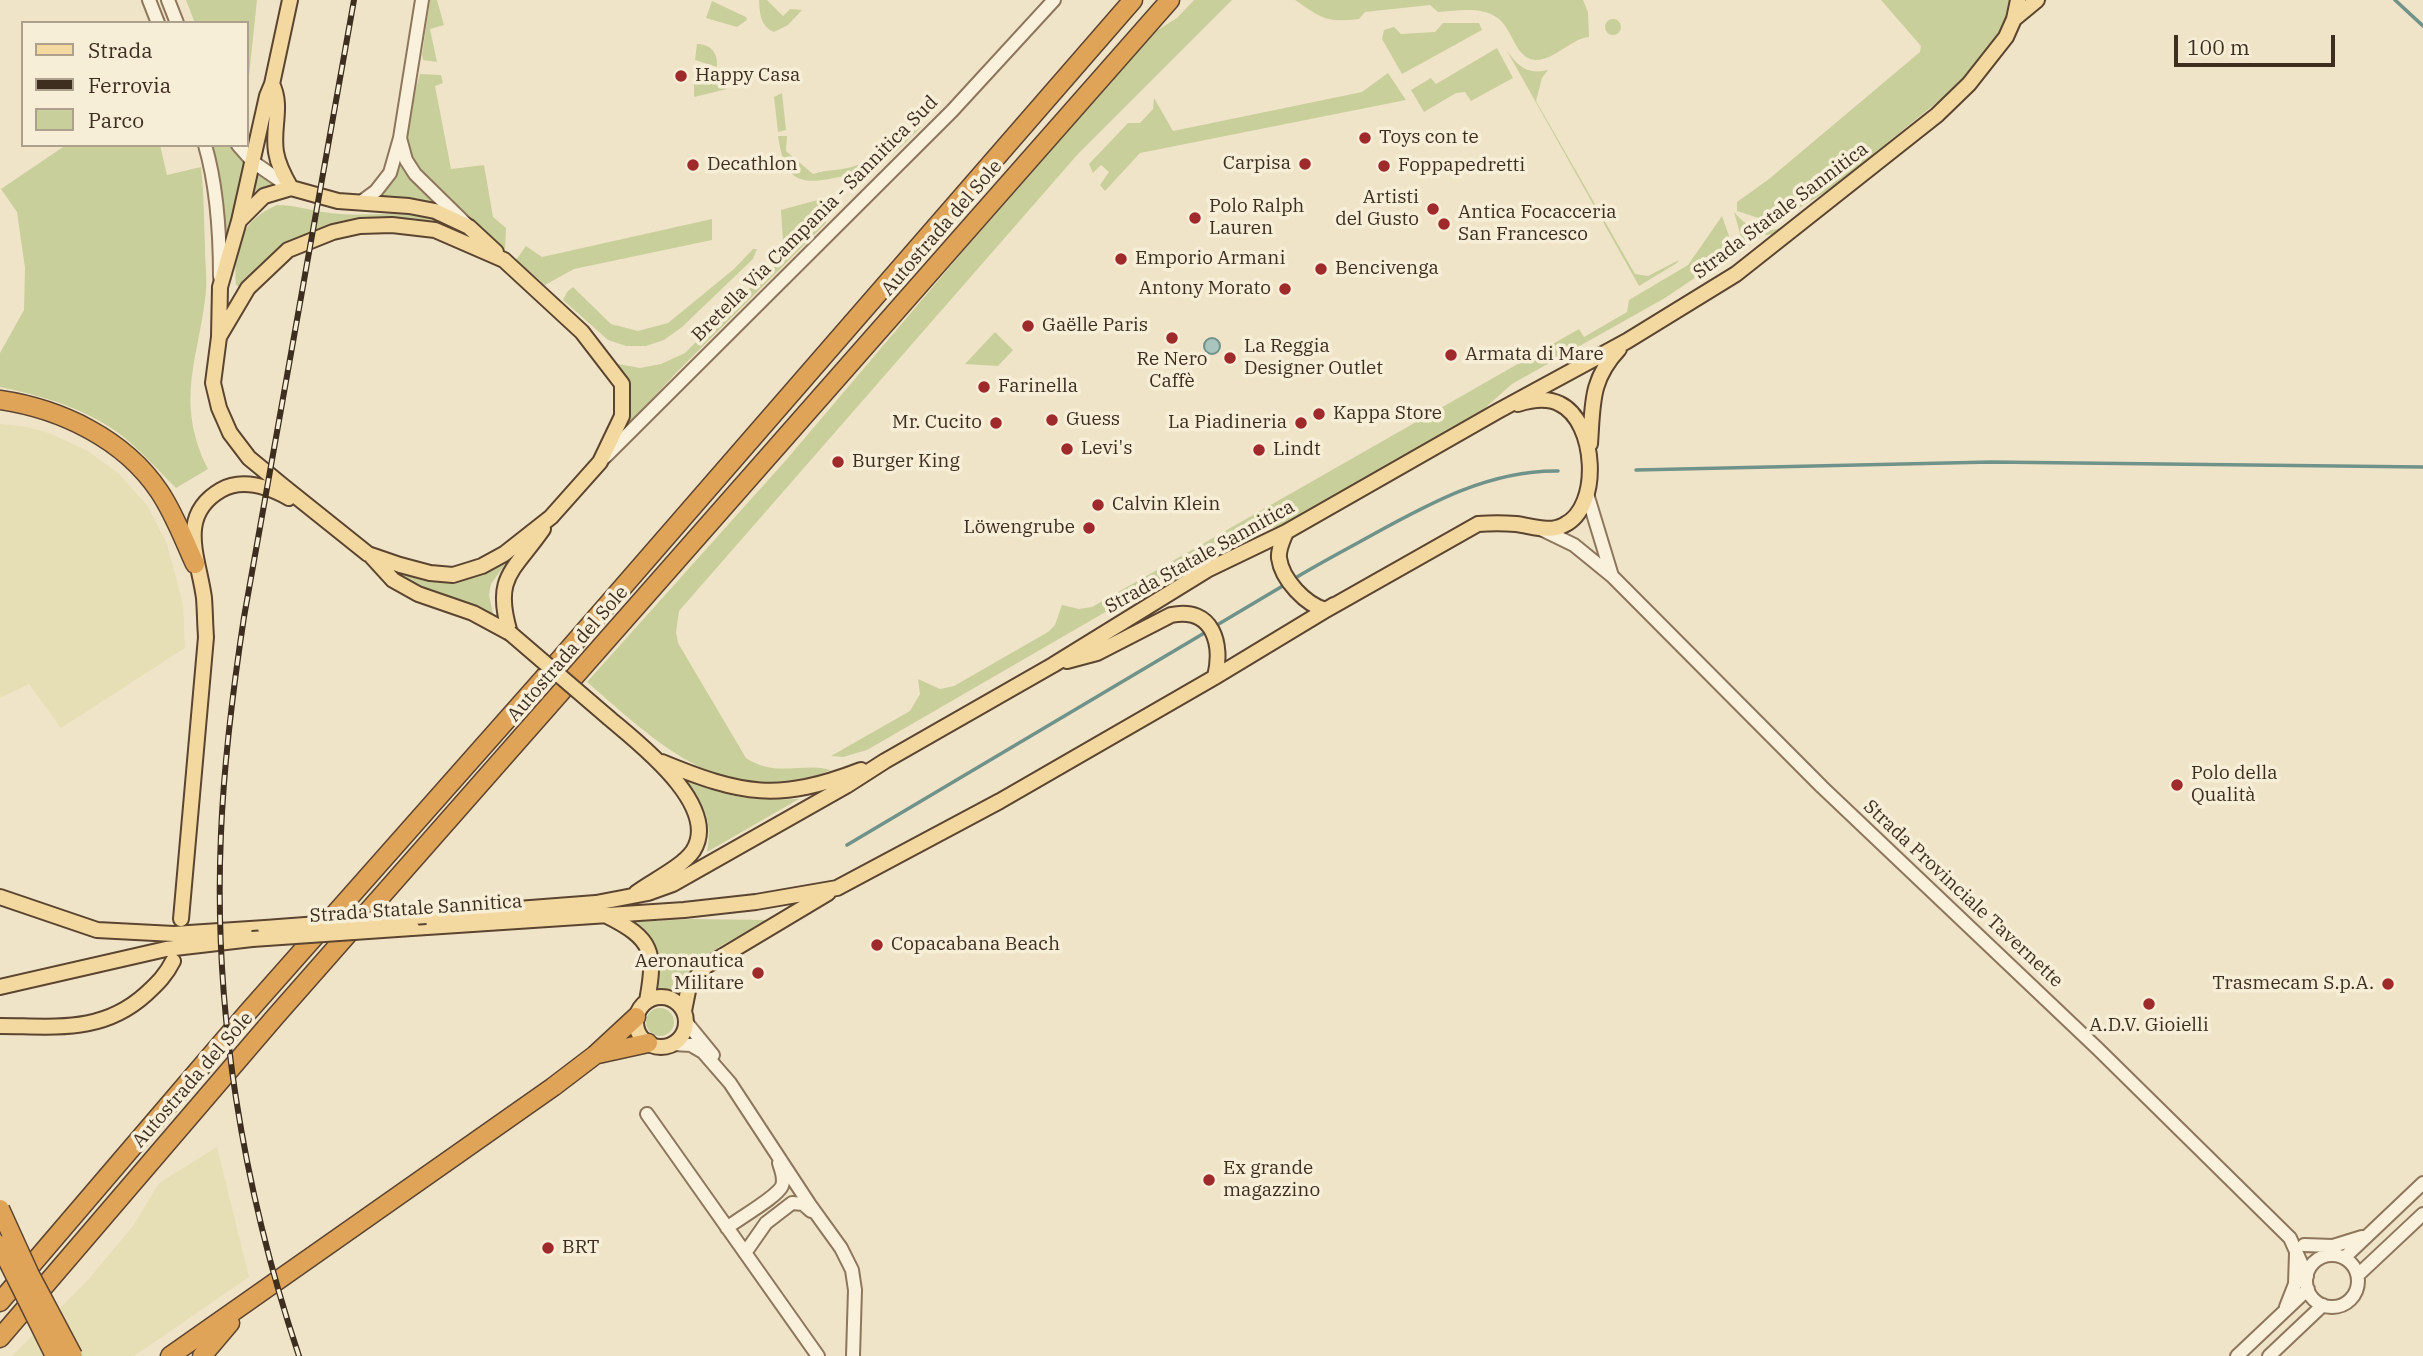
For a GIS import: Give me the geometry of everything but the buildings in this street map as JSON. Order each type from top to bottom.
[{"type":"highway","name":"Autostrada del Sole","points":[[0,1302],[248,1012],[542,681],[1133,0]]},
{"type":"highway","name":"Autostrada del Sole","points":[[0,1338],[275,1017],[1170,0]]},
{"type":"highway","points":[[0,400],[20,403],[88,427],[133,460],[159,491],[195,564]]},
{"type":"highway","points":[[170,1356],[554,1087],[595,1055],[636,1017]]},
{"type":"highway","points":[[595,1055],[648,1044]]},
{"type":"highway","points":[[0,1209],[35,1285],[73,1356]]},
{"type":"highway","points":[[0,1245],[55,1356]]},
{"type":"highway","points":[[202,1356],[222,1331],[257,1296]]},
{"type":"main road","points":[[290,0],[254,162],[220,287],[219,337],[213,383],[219,408],[230,433],[249,458],[368,554],[430,573],[453,575],[482,566],[504,554],[551,517]]},
{"type":"main road","name":"Strada Statale Sannitica","points":[[0,897],[97,930],[174,934],[596,903],[659,890],[1053,666],[1207,570],[1286,531],[1627,341],[1736,274],[1937,115],[1969,84],[1994,55],[2014,19],[2018,0]]},
{"type":"main road","name":"Strada Statale Sannitica","points":[[2014,19],[2037,0]]},
{"type":"main road","points":[[272,85],[278,96],[275,149],[280,168],[291,188]]},
{"type":"main road","points":[[239,221],[264,196],[291,188],[338,201],[410,206],[435,211],[470,227],[582,332],[622,384],[622,416],[600,462],[551,517],[507,577],[502,591],[503,608],[510,633]]},
{"type":"main road","points":[[219,337],[248,288],[288,250],[333,232],[360,226],[391,225],[435,230],[504,260]]},
{"type":"main road","points":[[1589,452],[1593,400],[1599,374],[1627,341]]},
{"type":"main road","name":"Strada Statale Sannitica","points":[[685,1017],[689,986],[706,965],[838,888],[1000,801],[1478,524],[1502,523],[1556,528],[1564,526],[1582,511],[1588,497],[1589,452],[1576,419],[1562,404],[1543,400],[1521,403],[1498,411]]},
{"type":"main road","points":[[181,919],[206,637],[204,597],[195,564],[193,539],[197,516],[210,496],[228,486],[252,484],[271,490],[320,516]]},
{"type":"main road","points":[[1286,531],[1279,559],[1283,569],[1307,603],[1330,608]]},
{"type":"main road","name":"Strada Statale Sannitica","points":[[368,554],[393,580],[418,594],[472,613],[510,633],[657,760],[681,786],[694,808],[699,827],[695,849],[685,860],[635,894]]},
{"type":"main road","points":[[1053,666],[1097,653],[1171,615],[1184,612],[1202,617],[1212,630],[1218,645],[1219,661],[1215,677]]},
{"type":"main road","name":"Strada Statale Sannitica","points":[[657,760],[730,788],[770,792],[808,788],[885,761]]},
{"type":"main road","name":"Strada Statale Sannitica","points":[[0,986],[166,949],[252,939],[606,916],[756,902],[838,888]]},
{"type":"main road","points":[[606,916],[630,928],[649,951],[653,966],[648,1001]]},
{"type":"main road","points":[[0,1026],[74,1027],[100,1022],[132,1007],[165,977],[173,961]]},
{"type":"main road","points":[[654,998],[668,998],[680,1005],[685,1017],[683,1035],[673,1044],[656,1047],[648,1044],[638,1032],[636,1017],[640,1008],[654,998]]},
{"type":"street","points":[[149,0],[157,21]]},
{"type":"street","points":[[168,0],[176,21]]},
{"type":"street","points":[[360,202],[376,191],[390,173],[400,138],[422,0]]},
{"type":"street","name":"Bretella Via Campania - Sannitica Sud","points":[[600,462],[952,111],[1054,0]]},
{"type":"street","points":[[400,138],[406,160],[415,174],[470,227]]},
{"type":"street","points":[[206,147],[211,165],[218,229],[220,287]]},
{"type":"street","points":[[240,147],[254,162],[291,188]]},
{"type":"street","name":"Strada Provinciale Tavernette","points":[[1588,497],[1612,576]]},
{"type":"street","name":"Strada Provinciale Tavernette","points":[[1537,527],[1574,545],[1612,576],[1822,787],[2098,1049],[2297,1244],[2338,1256]]},
{"type":"street","points":[[685,1017],[710,1049],[723,1074],[841,1248],[852,1270],[855,1290],[853,1356]]},
{"type":"street","points":[[673,1044],[691,1045],[703,1052],[723,1074]]},
{"type":"street","points":[[646,1114],[818,1356]]},
{"type":"street","points":[[727,1227],[756,1209],[781,1187],[783,1177],[776,1153]]},
{"type":"street","points":[[2237,1356],[2282,1314],[2307,1283],[2316,1261],[2338,1256],[2372,1232],[2423,1183]]},
{"type":"street","points":[[745,1253],[766,1223],[792,1203],[803,1204],[817,1215]]},
{"type":"street","points":[[2358,1275],[2423,1214]]},
{"type":"street","points":[[2282,1314],[2295,1284],[2297,1244],[2333,1246],[2372,1232]]},
{"type":"street","name":"Strada Provinciale Tavernette","points":[[2297,1244],[2311,1296],[2323,1305]]},
{"type":"street","points":[[2269,1356],[2323,1305],[2339,1306],[2357,1290],[2358,1275],[2355,1268],[2338,1256]]},
{"type":"shaded area","points":[[0,424],[49,433],[88,451],[118,473],[147,505],[167,544],[183,604],[185,648],[61,728],[29,684],[0,698]]},
{"type":"shaded area","points":[[217,1147],[249,1277],[134,1356],[12,1356],[87,1281],[133,1226],[159,1183]]},
{"type":"green space","points":[[186,0],[257,0],[248,86],[248,21],[194,21]]},
{"type":"green space","points":[[430,0],[437,0],[444,25],[430,29],[437,62],[423,60],[422,55]]},
{"type":"green space","points":[[759,0],[767,0],[783,16],[790,9],[802,10],[788,25],[774,32],[763,23]]},
{"type":"green space","points":[[1194,0],[1232,0],[1078,154],[679,611],[676,632],[678,643],[746,758],[768,767],[831,770],[793,781],[759,783],[727,777],[697,766],[669,749],[587,682],[787,459],[965,249],[1156,31],[1177,18]]},
{"type":"green space","points":[[1295,0],[1583,0],[1588,12],[1589,37],[1549,57],[1535,60],[1522,54],[1502,22],[1482,11],[1438,12],[1430,5],[1365,12],[1359,19],[1338,20],[1324,18]]},
{"type":"green space","points":[[1881,0],[2012,0],[2007,25],[1968,77],[1829,190],[1794,211],[1768,221],[1737,211],[1737,202],[1769,179],[1920,52],[1921,46]]},
{"type":"green space","points":[[712,1],[746,17],[747,20],[737,27],[706,18]]},
{"type":"green space","points":[[1613,19],[1621,27],[1613,35],[1605,27]]},
{"type":"green space","points":[[1443,23],[1479,23],[1482,30],[1402,74],[1382,39],[1384,30],[1394,27],[1401,34],[1435,32]]},
{"type":"green space","points":[[697,44],[713,50],[717,67],[695,60]]},
{"type":"green space","points":[[1497,48],[1513,78],[1471,101],[1465,92],[1456,93],[1424,112],[1411,90],[1431,78],[1436,84]]},
{"type":"green space","points":[[1507,51],[1524,68],[1534,71],[1548,70],[1542,78],[1536,101],[1635,274],[1648,276],[1679,260],[1677,263],[1639,286]]},
{"type":"green space","points":[[694,70],[721,78],[727,89],[694,97]]},
{"type":"green space","points":[[1388,73],[1406,100],[1140,153],[1105,191],[1100,185],[1109,172],[1101,165],[1093,173],[1089,164],[1128,123],[1140,123],[1153,109],[1154,98],[1173,131],[1362,92]]},
{"type":"green space","points":[[420,74],[441,75],[443,83],[435,86],[451,169],[484,165],[493,217],[506,228],[505,251],[413,165],[409,153],[408,130]]},
{"type":"green space","points":[[782,93],[786,130],[778,132],[774,97]]},
{"type":"green space","points":[[915,122],[921,127],[874,168],[820,180],[809,181],[793,175],[784,160],[778,136],[787,136],[786,151],[813,174],[852,167],[865,161],[888,146]]},
{"type":"green space","points":[[63,147],[160,147],[167,175],[201,167],[206,286],[191,401],[192,422],[208,469],[176,488],[121,435],[93,417],[32,394],[0,387],[0,353],[24,310],[25,268],[17,212],[1,189]]},
{"type":"green space","points":[[210,147],[236,147],[281,187],[262,192],[224,262]]},
{"type":"green space","points":[[398,162],[404,172],[435,203],[380,199],[392,181]]},
{"type":"green space","points":[[821,199],[826,223],[675,374],[614,440],[623,420],[613,363],[640,368],[661,364],[685,353],[773,265],[783,243],[781,210]]},
{"type":"green space","points":[[277,205],[330,213],[418,216],[448,225],[448,229],[334,227],[240,287],[236,285],[235,272],[242,237],[255,219]]},
{"type":"green space","points":[[1734,212],[1756,229],[1784,229],[1778,234],[1763,235],[1740,253],[1741,237]]},
{"type":"green space","points":[[1722,216],[1729,236],[1728,249],[1714,265],[1665,298],[1512,384],[1477,415],[1280,527],[1249,529],[867,750],[843,757],[831,756],[910,711],[920,694],[918,679],[940,689],[954,686],[1048,632],[1055,625],[1062,605],[1079,609],[1092,607],[1579,329],[1584,337],[1627,312],[1629,300],[1688,265]]},
{"type":"green space","points":[[712,219],[712,240],[574,269],[545,285],[516,260],[526,246],[542,257]]},
{"type":"green space","points":[[753,249],[757,249],[753,259],[682,327],[664,340],[646,346],[626,346],[608,340],[563,300],[573,287],[611,324],[638,331],[668,323],[734,269]]},
{"type":"green space","points":[[995,332],[1013,350],[998,366],[965,364]]},
{"type":"green space","points":[[519,545],[491,584],[489,595],[494,618],[431,593],[394,570],[420,578],[441,580]]},
{"type":"green space","points":[[684,779],[714,791],[740,797],[799,799],[707,852],[708,821],[702,804]]},
{"type":"green space","points":[[692,919],[770,920],[703,958],[683,980],[677,994],[667,989],[657,990],[656,952],[647,937],[632,922]]},
{"type":"green space","points":[[660,1008],[670,1012],[674,1022],[670,1032],[660,1036],[650,1032],[646,1022],[650,1012]]},
{"type":"water","points":[[1212,338],[1220,346],[1212,354],[1204,346]]},
{"type":"waterway","points":[[2395,0],[2423,26]]},
{"type":"waterway","points":[[1636,470],[1991,462],[2423,467]]},
{"type":"waterway","points":[[1297,577],[1438,500],[1508,476],[1558,471]]},
{"type":"waterway","points":[[1217,625],[1286,584]]},
{"type":"waterway","points":[[847,845],[1206,632]]},
{"type":"railway","points":[[299,1356],[262,1229],[236,1098],[222,966],[221,833],[224,779],[244,617],[354,0]]},
{"type":"place","name":"Happy Casa","points":[[681,76]]},
{"type":"place","name":"Toys con te","points":[[1365,138]]},
{"type":"place","name":"Carpisa","points":[[1305,164]]},
{"type":"place","name":"Decathlon","points":[[693,165]]},
{"type":"place","name":"Foppapedretti","points":[[1384,166]]},
{"type":"place","name":"Artisti del Gusto","points":[[1433,209]]},
{"type":"place","name":"Polo Ralph Lauren","points":[[1195,218]]},
{"type":"place","name":"Antica Focacceria San Francesco","points":[[1444,224]]},
{"type":"place","name":"Emporio Armani","points":[[1121,259]]},
{"type":"place","name":"Bencivenga","points":[[1321,269]]},
{"type":"place","name":"Antony Morato","points":[[1285,289]]},
{"type":"place","name":"Gaëlle Paris","points":[[1028,326]]},
{"type":"place","name":"Re Nero Caffè","points":[[1172,338]]},
{"type":"place","name":"Armata di Mare","points":[[1451,355]]},
{"type":"place","name":"La Reggia Designer Outlet","points":[[1230,358]]},
{"type":"place","name":"Farinella","points":[[984,387]]},
{"type":"place","name":"Kappa Store","points":[[1319,414]]},
{"type":"place","name":"Guess","points":[[1052,420]]},
{"type":"place","name":"Mr. Cucito","points":[[996,423]]},
{"type":"place","name":"La Piadineria","points":[[1301,423]]},
{"type":"place","name":"Levi's","points":[[1067,449]]},
{"type":"place","name":"Lindt","points":[[1259,450]]},
{"type":"place","name":"Burger King","points":[[838,462]]},
{"type":"place","name":"Calvin Klein","points":[[1098,505]]},
{"type":"place","name":"Löwengrube","points":[[1089,528]]},
{"type":"place","name":"Polo della Qualità","points":[[2177,785]]},
{"type":"place","name":"Copacabana Beach","points":[[877,945]]},
{"type":"place","name":"Aeronautica Militare","points":[[758,973]]},
{"type":"place","name":"Trasmecam S.p.A.","points":[[2388,984]]},
{"type":"place","name":"A.D.V. Gioielli","points":[[2149,1004]]},
{"type":"place","name":"Ex grande magazzino","points":[[1209,1180]]},
{"type":"place","name":"BRT","points":[[548,1248]]}]
